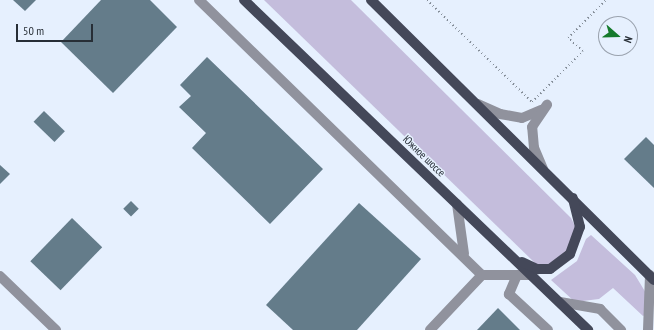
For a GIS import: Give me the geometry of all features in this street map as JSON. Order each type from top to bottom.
[{"type":"main road","name":"Южное шоссе","points":[[244,0],[588,330]]},
{"type":"main road","points":[[371,0],[652,277]]},
{"type":"main road","points":[[516,260],[537,269],[550,269],[570,254],[580,227],[572,198]]},
{"type":"lane","points":[[199,0],[464,254],[482,275]]},
{"type":"lane","points":[[476,103],[500,114],[522,118],[544,107],[534,121],[532,137],[543,168]]},
{"type":"lane","points":[[457,204],[464,254]]},
{"type":"lane","points":[[430,330],[482,275],[531,275]]},
{"type":"lane","points":[[517,275],[510,294],[548,330]]},
{"type":"lane","points":[[0,276],[56,330]]},
{"type":"lane","points":[[650,329],[652,277]]},
{"type":"lane","points":[[560,302],[600,309],[621,330]]},
{"type":"path","points":[[427,0],[532,102],[583,51],[568,38],[606,0]]},
{"type":"shaded area","points":[[264,0],[351,0],[571,218],[575,226],[572,247],[547,266],[536,264]]},
{"type":"shaded area","points":[[591,235],[635,275],[649,298],[648,313],[643,316],[613,288],[599,299],[575,302],[551,280],[577,261],[586,239]]},
{"type":"building","points":[[13,0],[36,0],[25,11]]},
{"type":"building","points":[[101,0],[150,0],[177,27],[113,93],[61,42]]},
{"type":"building","points":[[207,57],[323,169],[270,224],[192,148],[206,133],[179,107],[191,96],[180,85]]},
{"type":"building","points":[[44,111],[65,131],[54,142],[34,122]]},
{"type":"building","points":[[646,137],[654,145],[654,188],[624,159]]},
{"type":"building","points":[[0,165],[10,174],[0,184]]},
{"type":"building","points":[[131,201],[139,209],[131,217],[123,209]]},
{"type":"building","points":[[359,203],[421,259],[357,330],[293,330],[266,305]]},
{"type":"building","points":[[72,218],[102,247],[61,290],[30,261]]},
{"type":"building","points":[[498,308],[520,330],[477,330]]}]
